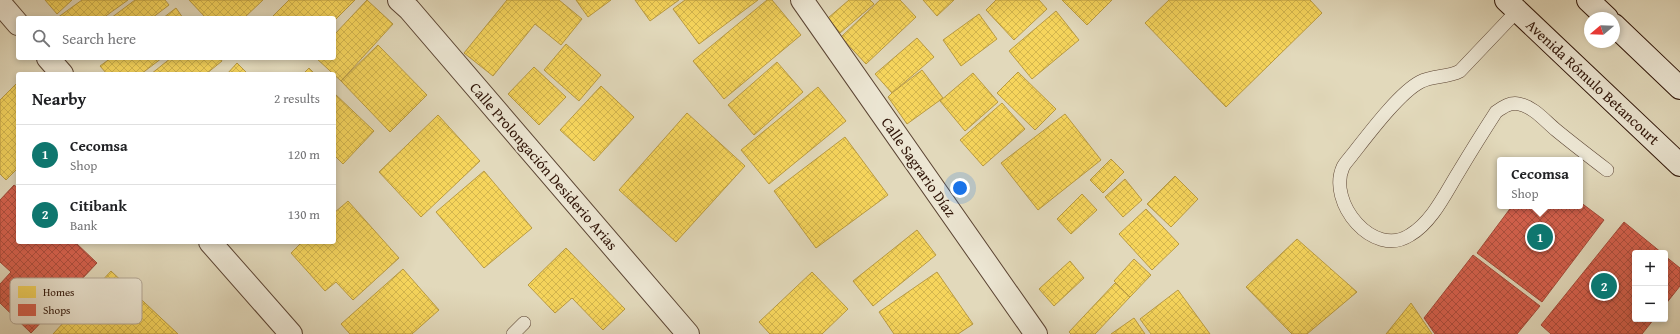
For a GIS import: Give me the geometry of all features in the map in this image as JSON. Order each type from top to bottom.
[{"type":"street","name":"Calle Prolongación Desiderio Arias","points":[[399,0],[409,9],[688,334]]},
{"type":"street","name":"Calle Sagrario Díaz","points":[[802,0],[1036,334]]},
{"type":"street","points":[[1588,0],[1601,12]]},
{"type":"street","points":[[0,2],[16,22]]},
{"type":"street","name":"Avenida Rómulo Betancourt","points":[[1512,5],[1680,165]]},
{"type":"street","points":[[1620,31],[1680,88]]},
{"type":"street","points":[[50,60],[60,72]]},
{"type":"street","points":[[212,244],[291,334]]},
{"type":"lane","points":[[1512,5],[1460,71],[1450,76],[1437,76],[1420,82],[1406,92],[1362,142],[1343,168],[1340,190],[1345,204],[1356,223],[1370,235],[1384,241],[1397,240],[1410,236],[1422,226],[1439,203],[1496,112],[1506,105],[1516,103],[1524,105],[1534,111],[1607,170]]},
{"type":"lane","points":[[513,334],[524,323]]},
{"type":"building: Homes","points":[[45,0],[72,0],[57,14]]},
{"type":"building: Homes","points":[[82,0],[128,0],[106,16],[60,16]]},
{"type":"building: Homes","points":[[135,0],[165,0],[169,5],[155,16],[114,16]]},
{"type":"building: Homes","points":[[189,0],[263,0],[246,16],[204,16]]},
{"type":"building: Homes","points":[[289,0],[355,0],[336,19],[336,16],[273,16]]},
{"type":"building: Homes","points":[[367,0],[393,24],[341,81],[336,76],[336,72],[331,72],[318,60],[336,60],[336,33]]},
{"type":"building: Homes","points":[[507,0],[559,0],[582,19],[561,45],[535,24],[493,76],[464,53]]},
{"type":"building: Homes","points":[[576,0],[611,0],[588,17]]},
{"type":"building: Homes","points":[[635,0],[679,0],[650,21]]},
{"type":"building: Homes","points":[[685,0],[758,0],[699,44],[673,9]]},
{"type":"building: Homes","points":[[767,0],[772,0],[801,35],[724,99],[693,61]]},
{"type":"building: Homes","points":[[849,0],[870,0],[874,4],[840,33],[828,18]]},
{"type":"building: Homes","points":[[880,0],[900,0],[916,17],[866,64],[841,37]]},
{"type":"building: Homes","points":[[923,0],[954,0],[937,16]]},
{"type":"building: Homes","points":[[996,0],[1039,0],[1047,9],[1014,40],[986,10]]},
{"type":"building: Homes","points":[[1062,0],[1112,0],[1087,25]]},
{"type":"building: Homes","points":[[1169,0],[1310,0],[1322,13],[1226,107],[1145,23]]},
{"type":"building: Homes","points":[[176,8],[182,16],[166,16]]},
{"type":"building: Homes","points":[[1056,11],[1079,40],[1032,79],[1009,51]]},
{"type":"building: Homes","points":[[979,14],[997,39],[961,66],[943,40]]},
{"type":"building: Homes","points":[[917,38],[934,57],[892,93],[875,74]]},
{"type":"building: Homes","points":[[566,44],[601,75],[579,101],[544,70]]},
{"type":"building: Homes","points":[[378,45],[427,95],[390,132],[341,81]]},
{"type":"building: Homes","points":[[108,60],[159,60],[144,72],[105,72],[100,66]]},
{"type":"building: Homes","points":[[168,60],[222,61],[208,72],[154,72]]},
{"type":"building: Homes","points":[[777,62],[803,92],[754,135],[728,105]]},
{"type":"building: Homes","points":[[237,63],[246,72],[229,72]]},
{"type":"building: Homes","points":[[534,67],[566,97],[539,125],[508,94]]},
{"type":"building: Homes","points":[[309,68],[313,72],[305,72]]},
{"type":"building: Homes","points":[[922,70],[943,98],[907,124],[888,97]]},
{"type":"building: Homes","points":[[1018,72],[1056,109],[1035,130],[997,93]]},
{"type":"building: Homes","points":[[973,73],[998,102],[965,131],[940,101]]},
{"type":"building: Homes","points":[[16,84],[16,170],[6,180],[0,174],[0,100]]},
{"type":"building: Homes","points":[[601,86],[634,117],[594,161],[560,130]]},
{"type":"building: Homes","points":[[818,87],[846,121],[769,184],[741,150]]},
{"type":"building: Homes","points":[[336,95],[374,131],[343,164],[336,157]]},
{"type":"building: Homes","points":[[1002,103],[1025,129],[983,166],[960,140]]},
{"type":"building: Homes","points":[[687,113],[745,166],[676,242],[619,190]]},
{"type":"building: Homes","points":[[1065,114],[1101,160],[1038,210],[1001,163]]},
{"type":"building: Homes","points":[[438,115],[480,161],[421,217],[379,172]]},
{"type":"building: Homes","points":[[845,137],[888,195],[816,248],[774,191]]},
{"type":"building: Homes","points":[[1111,159],[1124,172],[1103,193],[1090,180]]},
{"type":"building: Homes","points":[[484,171],[532,228],[484,268],[436,212]]},
{"type":"building: Homes","points":[[1175,176],[1198,199],[1171,227],[1147,204]]},
{"type":"building: Homes","points":[[1125,179],[1142,200],[1123,217],[1105,197]]},
{"type":"building: Homes","points":[[1082,194],[1097,210],[1071,234],[1057,219]]},
{"type":"building: Homes","points":[[348,201],[399,258],[353,300],[336,282],[325,291],[291,253],[300,244],[336,244],[336,211]]},
{"type":"building: Homes","points":[[1146,209],[1179,244],[1152,270],[1119,234]]},
{"type":"building: Homes","points":[[917,230],[936,255],[873,306],[853,281]]},
{"type":"building: Homes","points":[[1297,239],[1357,292],[1307,334],[1292,334],[1246,287]]},
{"type":"building: Homes","points":[[566,248],[625,309],[603,330],[572,298],[555,313],[528,285]]},
{"type":"building: Homes","points":[[1134,259],[1151,275],[1130,297],[1114,281]]},
{"type":"building: Homes","points":[[1070,261],[1084,278],[1054,306],[1039,289]]},
{"type":"building: Homes","points":[[403,269],[439,310],[412,334],[350,334],[341,324]]},
{"type":"building: Homes","points":[[111,271],[118,278],[105,278]]},
{"type":"building: Homes","points":[[812,272],[848,309],[822,334],[770,334],[759,322]]},
{"type":"building: Homes","points":[[937,272],[973,324],[958,334],[894,334],[879,312]]},
{"type":"building: Homes","points":[[1115,283],[1130,297],[1095,334],[1071,334],[1069,332]]},
{"type":"building: Homes","points":[[1178,290],[1210,334],[1151,334],[1140,319]]},
{"type":"building: Homes","points":[[142,300],[178,334],[53,334],[62,324],[142,324]]},
{"type":"building: Homes","points":[[1411,303],[1432,334],[1386,334]]},
{"type":"building: Homes","points":[[1134,318],[1145,334],[1111,334]]},
{"type":"building: Shops","points":[[14,185],[16,186],[16,244],[77,244],[97,263],[83,278],[10,278],[10,313],[0,303],[0,284],[11,272],[0,262],[0,200]]},
{"type":"building: Shops","points":[[1583,204],[1604,220],[1542,302],[1477,253],[1510,209],[1583,209]]},
{"type":"building: Shops","points":[[1624,222],[1658,250],[1632,250],[1632,322],[1652,322],[1642,334],[1551,334],[1541,325]]},
{"type":"building: Shops","points":[[1473,255],[1540,306],[1517,334],[1435,334],[1424,318]]},
{"type":"building: Shops","points":[[1668,258],[1680,268],[1680,286],[1668,301]]},
{"type":"building: Shops","points":[[22,324],[39,324],[31,333]]},
{"type":"place","name":"Cecomsa","points":[[1540,237]]},
{"type":"place","name":"Citibank","points":[[1604,286]]}]
